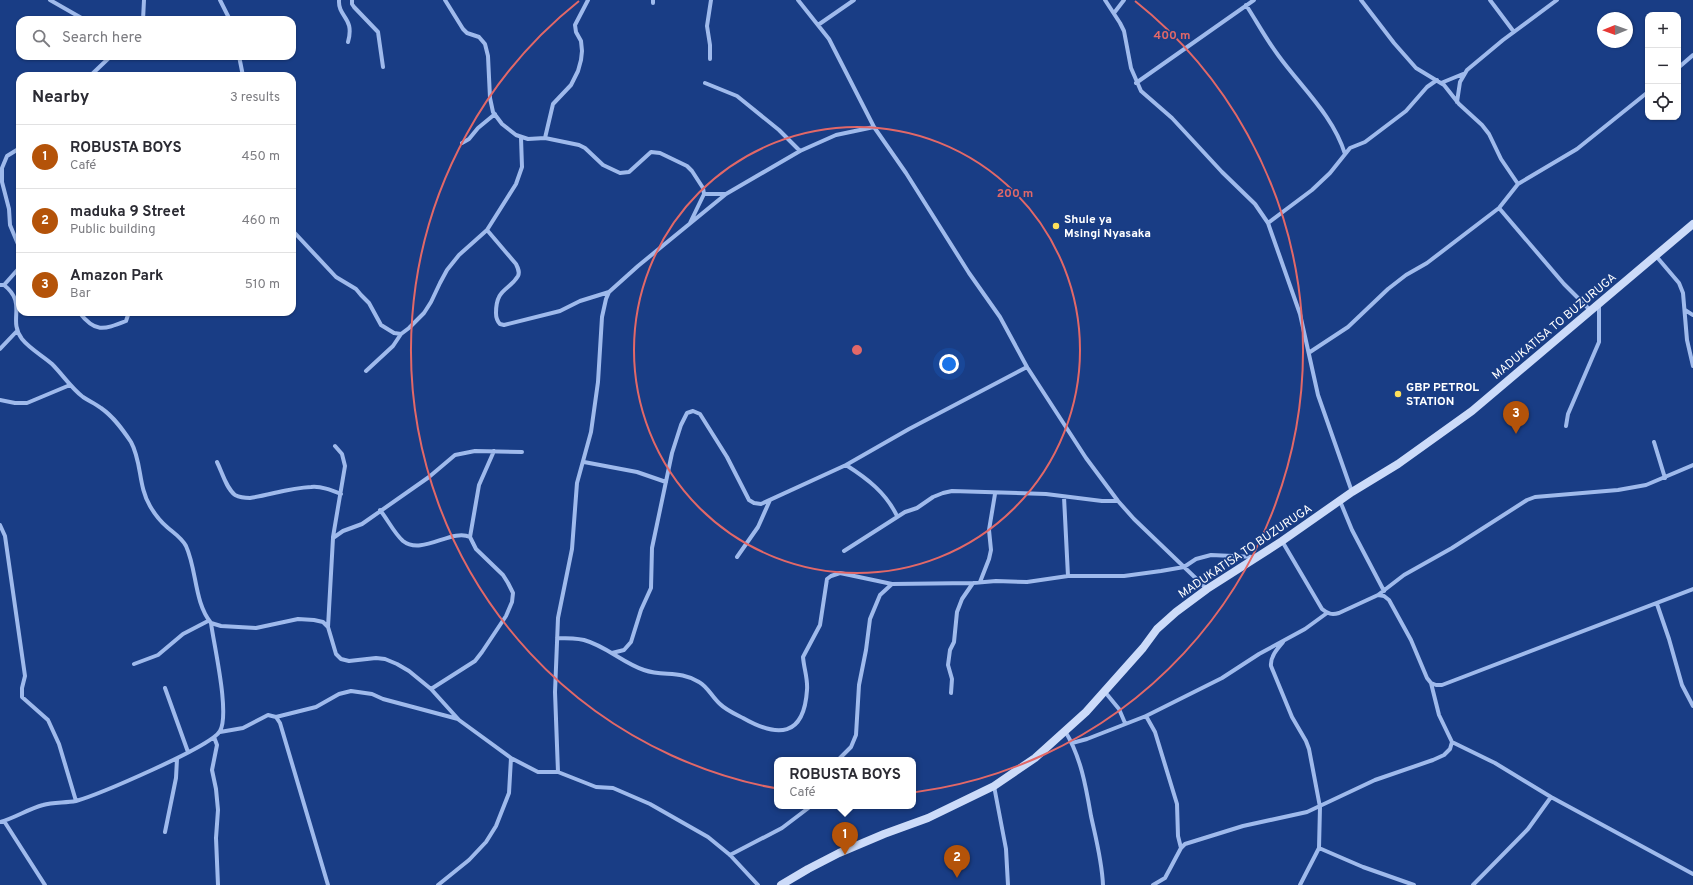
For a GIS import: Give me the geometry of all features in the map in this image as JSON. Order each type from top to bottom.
[{"type":"main road","name":"MADUKATISA TO BUZURUGA","points":[[780,885],[808,868],[840,853],[884,834],[928,818],[994,786],[1035,758],[1065,732],[1104,692],[1157,629],[1176,612],[1206,589],[1282,541],[1352,492],[1398,464],[1472,410],[1693,224]]},
{"type":"street","points":[[50,0],[78,16]]},
{"type":"street","points":[[143,16],[144,0]]},
{"type":"street","points":[[220,0],[228,16]]},
{"type":"street","points":[[339,0],[342,11],[351,27],[348,42]]},
{"type":"street","points":[[352,0],[354,7],[378,32],[383,67]]},
{"type":"street","points":[[445,0],[463,29],[467,33],[479,37],[485,44],[488,56],[490,98],[494,114],[502,124],[521,138],[545,138],[579,145],[586,148],[603,165],[620,173],[629,172],[651,152],[660,153],[677,160],[692,171],[703,188],[704,194],[690,223]]},
{"type":"street","points":[[545,138],[553,104],[571,85],[578,72],[582,51],[581,41],[576,32],[575,25],[588,0]]},
{"type":"street","points":[[710,59],[710,45],[707,26],[711,0]]},
{"type":"street","points":[[798,0],[829,39],[874,127],[910,179],[969,273],[1000,317],[1027,367],[1072,438],[1118,501],[1134,519],[1206,589]]},
{"type":"street","points":[[818,25],[854,0]]},
{"type":"street","points":[[1105,0],[1124,31],[1129,63],[1136,83],[1145,95],[1172,118],[1222,172],[1255,204],[1268,224],[1300,314],[1310,352],[1318,395],[1352,492]]},
{"type":"street","points":[[1114,14],[1124,0]]},
{"type":"street","points":[[1136,83],[1254,0]]},
{"type":"street","points":[[1361,0],[1394,43],[1416,68],[1423,74],[1441,83],[1457,102],[1482,125],[1489,134],[1501,159],[1518,184]]},
{"type":"street","points":[[1490,0],[1514,32]]},
{"type":"street","points":[[1441,83],[1463,74],[1514,32],[1557,0]]},
{"type":"street","points":[[1246,5],[1277,55],[1324,113],[1337,132],[1345,154]]},
{"type":"street","points":[[1681,65],[1693,55]]},
{"type":"street","points":[[94,72],[107,60]]},
{"type":"street","points":[[240,60],[242,72]]},
{"type":"street","points":[[1457,102],[1460,82],[1463,74]]},
{"type":"street","points":[[1268,224],[1316,186],[1330,173],[1350,148],[1365,142],[1406,112],[1427,87],[1437,80]]},
{"type":"street","points":[[705,83],[737,96],[779,130],[800,151]]},
{"type":"street","points":[[1310,352],[1348,327],[1388,289],[1406,275],[1428,263],[1499,208],[1518,184],[1577,149],[1645,94]]},
{"type":"street","points":[[462,143],[469,139],[478,128],[494,114]]},
{"type":"street","points":[[487,230],[516,264],[519,270],[518,276],[504,290],[497,302],[496,319],[500,324],[504,325],[560,310],[580,301],[609,292],[726,194],[800,151],[836,135],[874,127]]},
{"type":"street","points":[[366,371],[393,346],[401,334],[409,328],[428,308],[444,276],[459,255],[487,230],[516,184],[521,173],[521,138]]},
{"type":"street","points":[[16,150],[7,156],[2,168],[2,175],[10,225],[16,239]]},
{"type":"street","points":[[704,194],[726,194]]},
{"type":"street","points":[[1499,208],[1564,284],[1591,311]]},
{"type":"street","points":[[296,234],[336,277],[356,289],[369,304],[381,325],[394,333],[401,334]]},
{"type":"street","points":[[1656,256],[1679,283],[1683,292],[1687,340],[1693,366]]},
{"type":"street","points":[[16,271],[2,285],[14,296],[16,300]]},
{"type":"street","points":[[558,772],[555,692],[558,618],[572,549],[578,483],[591,432],[598,382],[602,317],[609,292]]},
{"type":"street","points":[[1566,426],[1568,414],[1599,342],[1598,305]]},
{"type":"street","points":[[1685,310],[1693,315]]},
{"type":"street","points":[[16,314],[15,317],[18,331],[25,342],[53,365],[70,385],[83,397],[102,408],[114,420],[131,442],[136,455],[145,496],[149,505],[165,526],[178,536],[185,545],[203,610],[210,622],[224,714],[220,732]]},
{"type":"street","points":[[82,316],[88,324],[95,328],[104,328],[126,321],[128,316]]},
{"type":"street","points":[[0,349],[18,331]]},
{"type":"street","points":[[612,653],[624,650],[631,642],[641,610],[651,588],[652,548],[672,453],[681,425],[687,413],[693,411],[700,414],[727,457],[749,500],[754,504],[761,504],[846,465],[909,429],[1027,367]]},
{"type":"street","points":[[0,400],[15,403],[27,403],[70,385]]},
{"type":"street","points":[[1654,442],[1665,478]]},
{"type":"street","points":[[335,446],[342,454],[345,466],[333,538],[328,627],[336,654],[341,660],[349,662],[376,658],[385,659],[409,671],[431,689],[459,720],[511,758],[538,772],[558,772],[596,787],[613,788],[634,796],[708,837],[730,856],[758,885]]},
{"type":"street","points":[[333,538],[343,531],[362,524],[429,477],[455,455],[468,451],[522,452]]},
{"type":"street","points":[[431,689],[475,661],[506,616],[512,602],[513,593],[506,579],[476,549],[470,538],[479,485],[494,451]]},
{"type":"street","points":[[217,462],[231,491],[240,497],[249,498],[276,492],[312,487],[329,489],[340,494]]},
{"type":"street","points":[[584,462],[637,472],[666,482]]},
{"type":"street","points":[[846,465],[861,475],[882,493],[891,503],[897,516]]},
{"type":"street","points":[[1282,541],[1322,609],[1327,613],[1339,613],[1378,595],[1404,575],[1452,548],[1527,500],[1536,497],[1646,485],[1693,465]]},
{"type":"street","points":[[844,551],[897,516],[916,508],[942,493],[1046,494],[1102,501],[1118,501]]},
{"type":"street","points":[[980,582],[985,572],[990,555],[989,530],[995,494]]},
{"type":"street","points":[[1064,497],[1068,576]]},
{"type":"street","points":[[737,557],[758,527],[770,500]]},
{"type":"street","points":[[1340,501],[1352,530],[1384,591]]},
{"type":"street","points":[[380,510],[398,534],[407,543],[422,545],[461,535],[470,538]]},
{"type":"street","points":[[0,525],[6,543],[25,676],[22,688],[22,697],[38,710],[51,724],[59,744],[76,801]]},
{"type":"street","points":[[557,638],[583,640],[644,670],[688,676],[706,686],[720,704],[731,712],[763,729],[783,730],[794,727],[798,722],[806,702],[808,689],[803,658],[820,625],[827,579],[831,576],[840,573],[892,584],[973,583],[996,580],[1038,582],[1068,576],[1124,576],[1184,567],[1196,559],[1211,555],[1257,557]]},
{"type":"street","points":[[951,693],[952,679],[948,665],[950,650],[954,642],[957,612],[962,599],[973,583]]},
{"type":"street","points":[[841,757],[851,747],[856,735],[859,685],[870,619],[880,595],[892,584]]},
{"type":"street","points":[[1431,683],[1442,685],[1530,650],[1657,604],[1693,589]]},
{"type":"street","points":[[1378,595],[1384,596],[1389,600],[1411,640],[1427,678],[1431,683],[1439,715],[1452,742],[1495,763],[1551,797],[1693,874]]},
{"type":"street","points":[[1657,604],[1669,639],[1682,686],[1693,706]]},
{"type":"street","points":[[1072,742],[1087,739],[1146,716],[1222,678],[1259,654],[1305,629],[1327,613]]},
{"type":"street","points":[[134,664],[158,655],[183,634],[210,622],[221,626],[256,628],[298,619],[323,622],[328,627]]},
{"type":"street","points":[[1283,641],[1272,657],[1271,666],[1292,717],[1306,741],[1312,762],[1320,807],[1319,848],[1300,885]]},
{"type":"street","points":[[165,688],[188,752]]},
{"type":"street","points":[[45,885],[2,821],[43,805],[76,801],[177,759],[220,732],[243,728],[268,716],[276,717],[316,707],[339,694],[351,691],[372,694],[383,699],[459,720]]},
{"type":"street","points":[[1104,692],[1118,709],[1125,723]]},
{"type":"street","points":[[1146,716],[1155,732],[1177,804],[1178,841],[1180,848]]},
{"type":"street","points":[[276,717],[280,724],[328,885]]},
{"type":"street","points":[[1065,732],[1072,742],[1081,766],[1100,856],[1103,885]]},
{"type":"street","points":[[214,737],[217,745],[212,770],[218,810],[216,838],[218,885]]},
{"type":"street","points":[[1153,885],[1164,878],[1180,848],[1185,844],[1243,826],[1291,817],[1320,807],[1375,780],[1444,755],[1450,749],[1452,742]]},
{"type":"street","points":[[441,884],[469,860],[486,842],[496,826],[510,793],[511,758]]},
{"type":"street","points":[[165,832],[176,778],[177,759]]},
{"type":"street","points":[[994,786],[1006,849],[1008,885]]},
{"type":"street","points":[[1472,885],[1528,829],[1551,797]]},
{"type":"street","points":[[730,856],[782,828],[807,809]]},
{"type":"street","points":[[1319,848],[1363,867],[1414,885]]},
{"type":"place","name":"Shule ya Msingi Nyasaka","points":[[1056,226]]},
{"type":"place","name":"GBP PETROL STATION","points":[[1398,394]]},
{"type":"place","name":"Amazon Park","points":[[1516,434]]},
{"type":"place","name":"ROBUSTA BOYS","points":[[845,855]]},
{"type":"place","name":"maduka 9 Street","points":[[957,878]]}]
